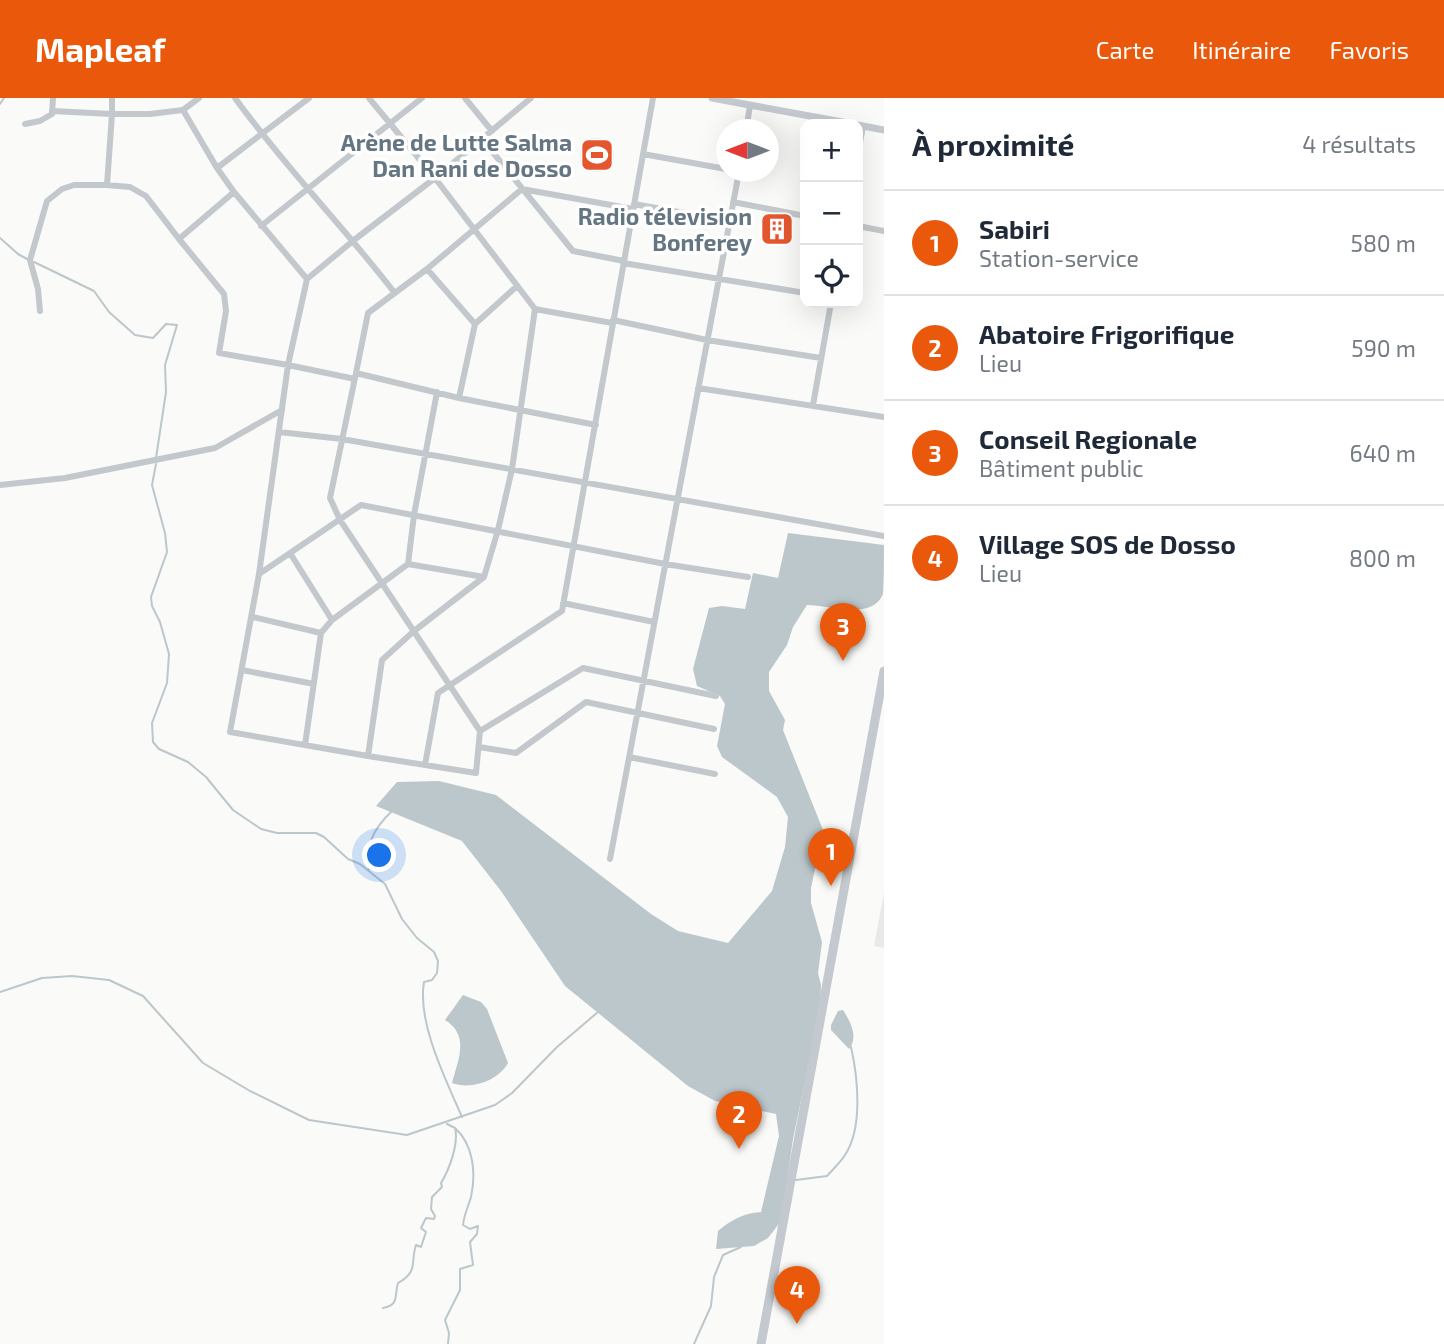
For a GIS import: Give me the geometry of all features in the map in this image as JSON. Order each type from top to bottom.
[{"type":"highway","points":[[761,1344],[884,671]]},
{"type":"main road","points":[[712,98],[824,119]]},
{"type":"main road","points":[[863,126],[884,130]]},
{"type":"street","points":[[25,124],[40,121],[52,114],[52,98]]},
{"type":"street","points":[[107,185],[112,98]]},
{"type":"street","points":[[52,111],[150,114],[183,110],[199,98]]},
{"type":"street","points":[[235,98],[261,134],[354,240],[394,292]]},
{"type":"street","points":[[217,168],[309,98]]},
{"type":"street","points":[[369,98],[435,178],[535,309],[821,358]]},
{"type":"street","points":[[261,226],[422,98]]},
{"type":"street","points":[[465,98],[492,131]]},
{"type":"street","points":[[531,98],[307,279],[288,365],[253,617],[230,733],[476,773],[480,731],[340,520],[330,498],[368,313],[427,269],[522,189],[730,221]]},
{"type":"street","points":[[425,765],[438,693],[562,611],[653,98]]},
{"type":"street","points":[[748,119],[750,106]]},
{"type":"street","points":[[183,110],[234,192],[307,279]]},
{"type":"street","points":[[482,139],[573,251],[800,292]]},
{"type":"street","points":[[643,154],[716,167]]},
{"type":"street","points":[[610,859],[737,182]]},
{"type":"street","points":[[40,311],[38,289],[30,260],[47,201],[62,189],[74,185],[130,187],[146,196],[224,294],[226,311],[219,353],[355,376],[596,425]]},
{"type":"street","points":[[179,239],[234,192]]},
{"type":"street","points":[[733,202],[800,215]]},
{"type":"street","points":[[863,227],[884,231]]},
{"type":"street","points":[[427,269],[475,324]]},
{"type":"street","points":[[459,398],[475,324],[517,286]]},
{"type":"street","points":[[813,405],[830,308]]},
{"type":"street","points":[[368,756],[382,660],[414,631],[484,577],[499,530],[512,469],[535,309]]},
{"type":"street","points":[[698,388],[884,417]]},
{"type":"street","points":[[305,745],[321,633],[332,620],[408,564],[437,392]]},
{"type":"street","points":[[0,485],[65,478],[215,448],[282,410]]},
{"type":"street","points":[[279,432],[425,453],[884,536]]},
{"type":"street","points":[[259,574],[361,505],[665,564],[748,577]]},
{"type":"street","points":[[290,553],[332,620]]},
{"type":"street","points":[[408,564],[484,577]]},
{"type":"street","points":[[563,603],[654,622]]},
{"type":"street","points":[[253,617],[321,633]]},
{"type":"street","points":[[480,731],[583,668],[716,696]]},
{"type":"street","points":[[242,670],[314,684]]},
{"type":"street","points":[[479,747],[516,753],[586,702],[714,729]]},
{"type":"street","points":[[629,757],[715,774]]},
{"type":"shaded area","name":"Arène de Lutte Salma Dan Rani de Dosso","points":[[597,138],[609,143],[614,155],[609,167],[597,172],[585,167],[580,155],[585,143]]},
{"type":"shaded area","points":[[788,533],[884,545],[883,594],[870,607],[860,609],[807,605],[793,627],[787,645],[769,672],[769,691],[785,720],[783,730],[823,830],[811,888],[811,903],[822,942],[818,973],[821,985],[820,1009],[793,1139],[781,1221],[768,1238],[754,1246],[716,1249],[718,1231],[738,1218],[761,1212],[779,1136],[776,1114],[715,1101],[688,1086],[565,986],[501,891],[462,841],[376,806],[397,782],[439,781],[496,795],[651,914],[678,931],[728,943],[772,891],[785,847],[788,817],[777,797],[722,757],[717,746],[725,704],[720,696],[697,686],[693,669],[709,608],[722,606],[745,609],[753,573],[778,578]]},
{"type":"shaded area","points":[[884,893],[884,948],[874,946]]},
{"type":"shaded area","points":[[463,995],[481,1002],[487,1009],[508,1063],[491,1079],[459,1085],[452,1083],[459,1058],[460,1041],[453,1026],[445,1020]]},
{"type":"shaded area","points":[[843,1010],[853,1034],[849,1049],[831,1030],[838,1011]]},
{"type":"waterway","points":[[0,104],[4,98]]},
{"type":"waterway","points":[[0,238],[29,260]]},
{"type":"waterway","points":[[34,262],[94,291],[109,312],[135,335],[153,338],[166,324],[177,325],[165,365],[166,392],[156,458]]},
{"type":"waterway","points":[[156,464],[152,485],[165,533],[167,552],[151,597],[169,654],[167,683],[152,723],[153,742],[159,749],[188,762],[206,777],[233,810],[261,829],[277,833],[316,833],[385,884],[402,919],[417,938],[434,952],[438,961],[437,973],[432,980],[424,982],[425,1015],[434,1051],[462,1117]]},
{"type":"waterway","points":[[369,871],[372,838],[392,811]]},
{"type":"waterway","points":[[0,992],[42,978],[72,976],[109,980],[143,996],[203,1063],[250,1091],[309,1120],[407,1135],[495,1105],[512,1093],[557,1047],[598,1012]]},
{"type":"waterway","points":[[796,1180],[827,1176],[851,1144],[857,1117],[856,1073],[851,1047]]},
{"type":"waterway","points":[[383,1308],[392,1305],[398,1283],[409,1275],[416,1245],[421,1247],[426,1232],[421,1228],[426,1218],[434,1219],[432,1197],[442,1187],[441,1183],[456,1142],[455,1128],[447,1124]]},
{"type":"waterway","points":[[448,1344],[449,1333],[445,1320],[460,1290],[460,1269],[473,1265],[470,1242],[477,1234],[478,1226],[470,1229],[463,1225],[471,1197],[473,1170],[470,1151],[455,1128]]},
{"type":"waterway","points":[[694,1344],[711,1306],[714,1277],[723,1255],[741,1247]]},
{"type":"place","name":"Arène de Lutte Salma Dan Rani de Dosso","points":[[597,155]]},
{"type":"place","name":"Radio télevision Bonferey","points":[[777,229]]},
{"type":"place","name":"Conseil Regionale","points":[[843,661]]},
{"type":"place","name":"Sabiri","points":[[831,886]]},
{"type":"place","name":"Abatoire Frigorifique","points":[[739,1149]]},
{"type":"place","name":"Village SOS de Dosso","points":[[797,1324]]}]
